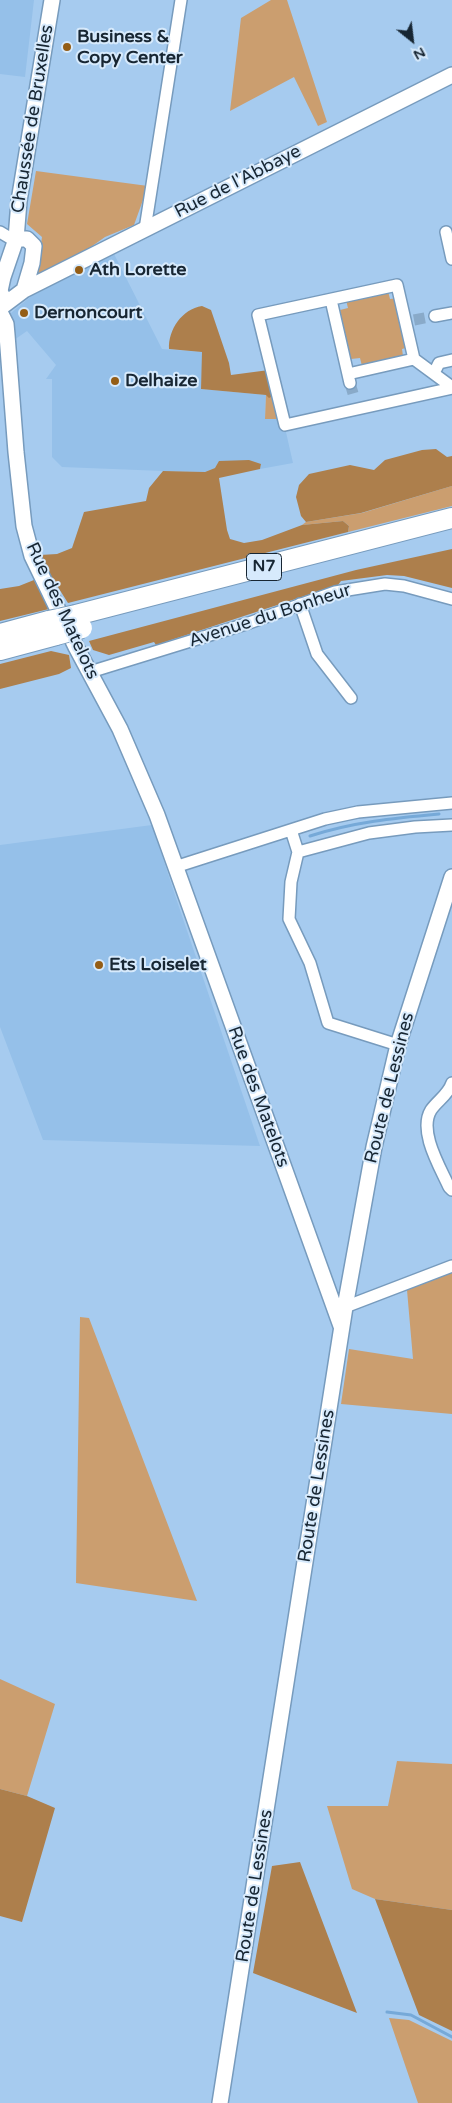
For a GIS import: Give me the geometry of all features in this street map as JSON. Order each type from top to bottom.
[{"type":"highway","name":"N7","points":[[0,650],[53,628],[452,518]]},
{"type":"highway","name":"N7","points":[[79,621],[452,531]]},
{"type":"highway","name":"N7","points":[[0,634],[53,628]]},
{"type":"street","name":"Chaussée de Bruxelles","points":[[16,240],[27,238],[34,246],[32,263],[24,290],[3,297],[3,278],[16,240],[22,186],[52,0]]},
{"type":"street","points":[[145,229],[181,0]]},
{"type":"street","name":"Rue de l'Abbaye","points":[[24,290],[452,74]]},
{"type":"street","points":[[0,232],[16,240]]},
{"type":"street","points":[[446,232],[452,259]]},
{"type":"street","points":[[414,360],[410,321],[398,285],[258,315],[285,425],[355,403],[452,388]]},
{"type":"street","points":[[331,300],[349,379],[414,360],[452,388]]},
{"type":"street","name":"Rue des Matelots","points":[[0,312],[6,324],[24,526],[32,556],[76,647],[120,729],[157,815],[342,1327]]},
{"type":"street","points":[[435,316],[452,313]]},
{"type":"street","points":[[434,373],[439,363],[452,360]]},
{"type":"street","name":"Avenue du Bonheur","points":[[90,672],[249,623],[335,592],[385,584],[404,586],[452,599]]},
{"type":"street","points":[[300,604],[317,654],[351,698]]},
{"type":"street","points":[[175,866],[287,831],[362,811],[452,803]]},
{"type":"street","points":[[298,852],[369,833],[415,827],[452,826]]},
{"type":"street","points":[[287,831],[298,852],[291,882],[289,920],[310,962],[328,1023],[398,1046]]},
{"type":"street","name":"Route de Lessines","points":[[220,2103],[344,1307],[374,1147],[398,1046],[452,877]]},
{"type":"street","points":[[452,1083],[449,1091],[438,1101],[426,1122],[426,1133],[449,1188],[452,1190]]},
{"type":"street","points":[[344,1307],[452,1266]]},
{"type":"shaded area","points":[[0,0],[34,0],[25,77],[0,74]]},
{"type":"shaded area","points":[[271,0],[287,0],[327,122],[318,126],[294,77],[230,111],[241,18]]},
{"type":"shaded area","points":[[36,171],[148,186],[134,225],[105,237],[71,261],[36,277],[42,237],[27,224]]},
{"type":"shaded area","points":[[111,248],[162,349],[203,352],[201,389],[266,395],[265,419],[283,419],[293,463],[260,469],[261,464],[215,468],[205,472],[163,471],[62,467],[52,457],[52,379],[46,379],[56,365],[27,331],[14,340],[11,313],[41,288]]},
{"type":"shaded area","points":[[388,291],[390,299],[398,298],[409,347],[402,349],[403,356],[362,366],[360,358],[351,359],[340,310],[348,308],[346,300]]},
{"type":"shaded area","points":[[202,306],[211,310],[229,363],[231,375],[269,370],[273,396],[269,398],[266,395],[201,389],[202,352],[169,349],[171,335],[178,322],[188,311]]},
{"type":"shaded area","points":[[266,395],[273,396],[283,419],[265,419]]},
{"type":"shaded area","points":[[436,449],[447,457],[452,456],[452,486],[361,513],[306,522],[301,516],[296,497],[299,485],[309,474],[350,465],[374,470],[385,460],[422,450]]},
{"type":"shaded area","points":[[249,460],[261,464],[260,469],[219,478],[230,539],[244,543],[262,540],[302,525],[343,521],[349,526],[348,532],[68,603],[40,555],[57,554],[72,548],[84,512],[146,501],[149,488],[163,471],[205,472],[215,468],[219,461]]},
{"type":"shaded area","points":[[452,486],[452,506],[348,532],[349,526],[343,521],[302,525],[306,522],[362,513]]},
{"type":"shaded area","points":[[452,549],[452,588],[404,576],[387,575],[341,581],[338,585],[156,645],[154,642],[109,655],[93,650],[89,641],[356,570]]},
{"type":"shaded area","points":[[34,580],[49,609],[0,621],[0,589],[19,586]]},
{"type":"shaded area","points":[[51,651],[69,655],[71,668],[59,674],[0,689],[0,664]]},
{"type":"shaded area","name":"Ets Loiselet","points":[[152,825],[260,1146],[43,1140],[0,1027],[0,845]]},
{"type":"shaded area","points":[[452,1272],[452,1414],[341,1404],[349,1349],[413,1359],[407,1290]]},
{"type":"shaded area","points":[[80,1317],[89,1318],[197,1601],[76,1583]]},
{"type":"shaded area","points":[[0,1679],[55,1704],[27,1796],[0,1789]]},
{"type":"shaded area","points":[[397,1761],[452,1764],[452,1910],[375,1899],[352,1889],[327,1806],[388,1806]]},
{"type":"shaded area","points":[[0,1789],[27,1796],[55,1808],[22,1922],[0,1916]]},
{"type":"shaded area","points":[[300,1862],[357,2013],[253,1973],[272,1866]]},
{"type":"shaded area","points":[[375,1899],[452,1910],[452,2031],[419,2015]]},
{"type":"shaded area","points":[[389,2018],[409,2020],[452,2041],[452,2103],[418,2103]]},
{"type":"waterway","points":[[310,836],[358,824],[439,814]]},
{"type":"waterway","points":[[387,2012],[411,2015],[452,2037]]},
{"type":"tunnel","points":[[414,320],[435,316]]},
{"type":"tunnel","points":[[350,383],[354,397]]},
{"type":"place","name":"Business & Copy Center","points":[[67,47]]},
{"type":"place","name":"Ath Lorette","points":[[79,270]]},
{"type":"place","name":"Dernoncourt","points":[[24,313]]},
{"type":"place","name":"Delhaize","points":[[115,381]]},
{"type":"place","name":"Ets Loiselet","points":[[99,965]]}]
